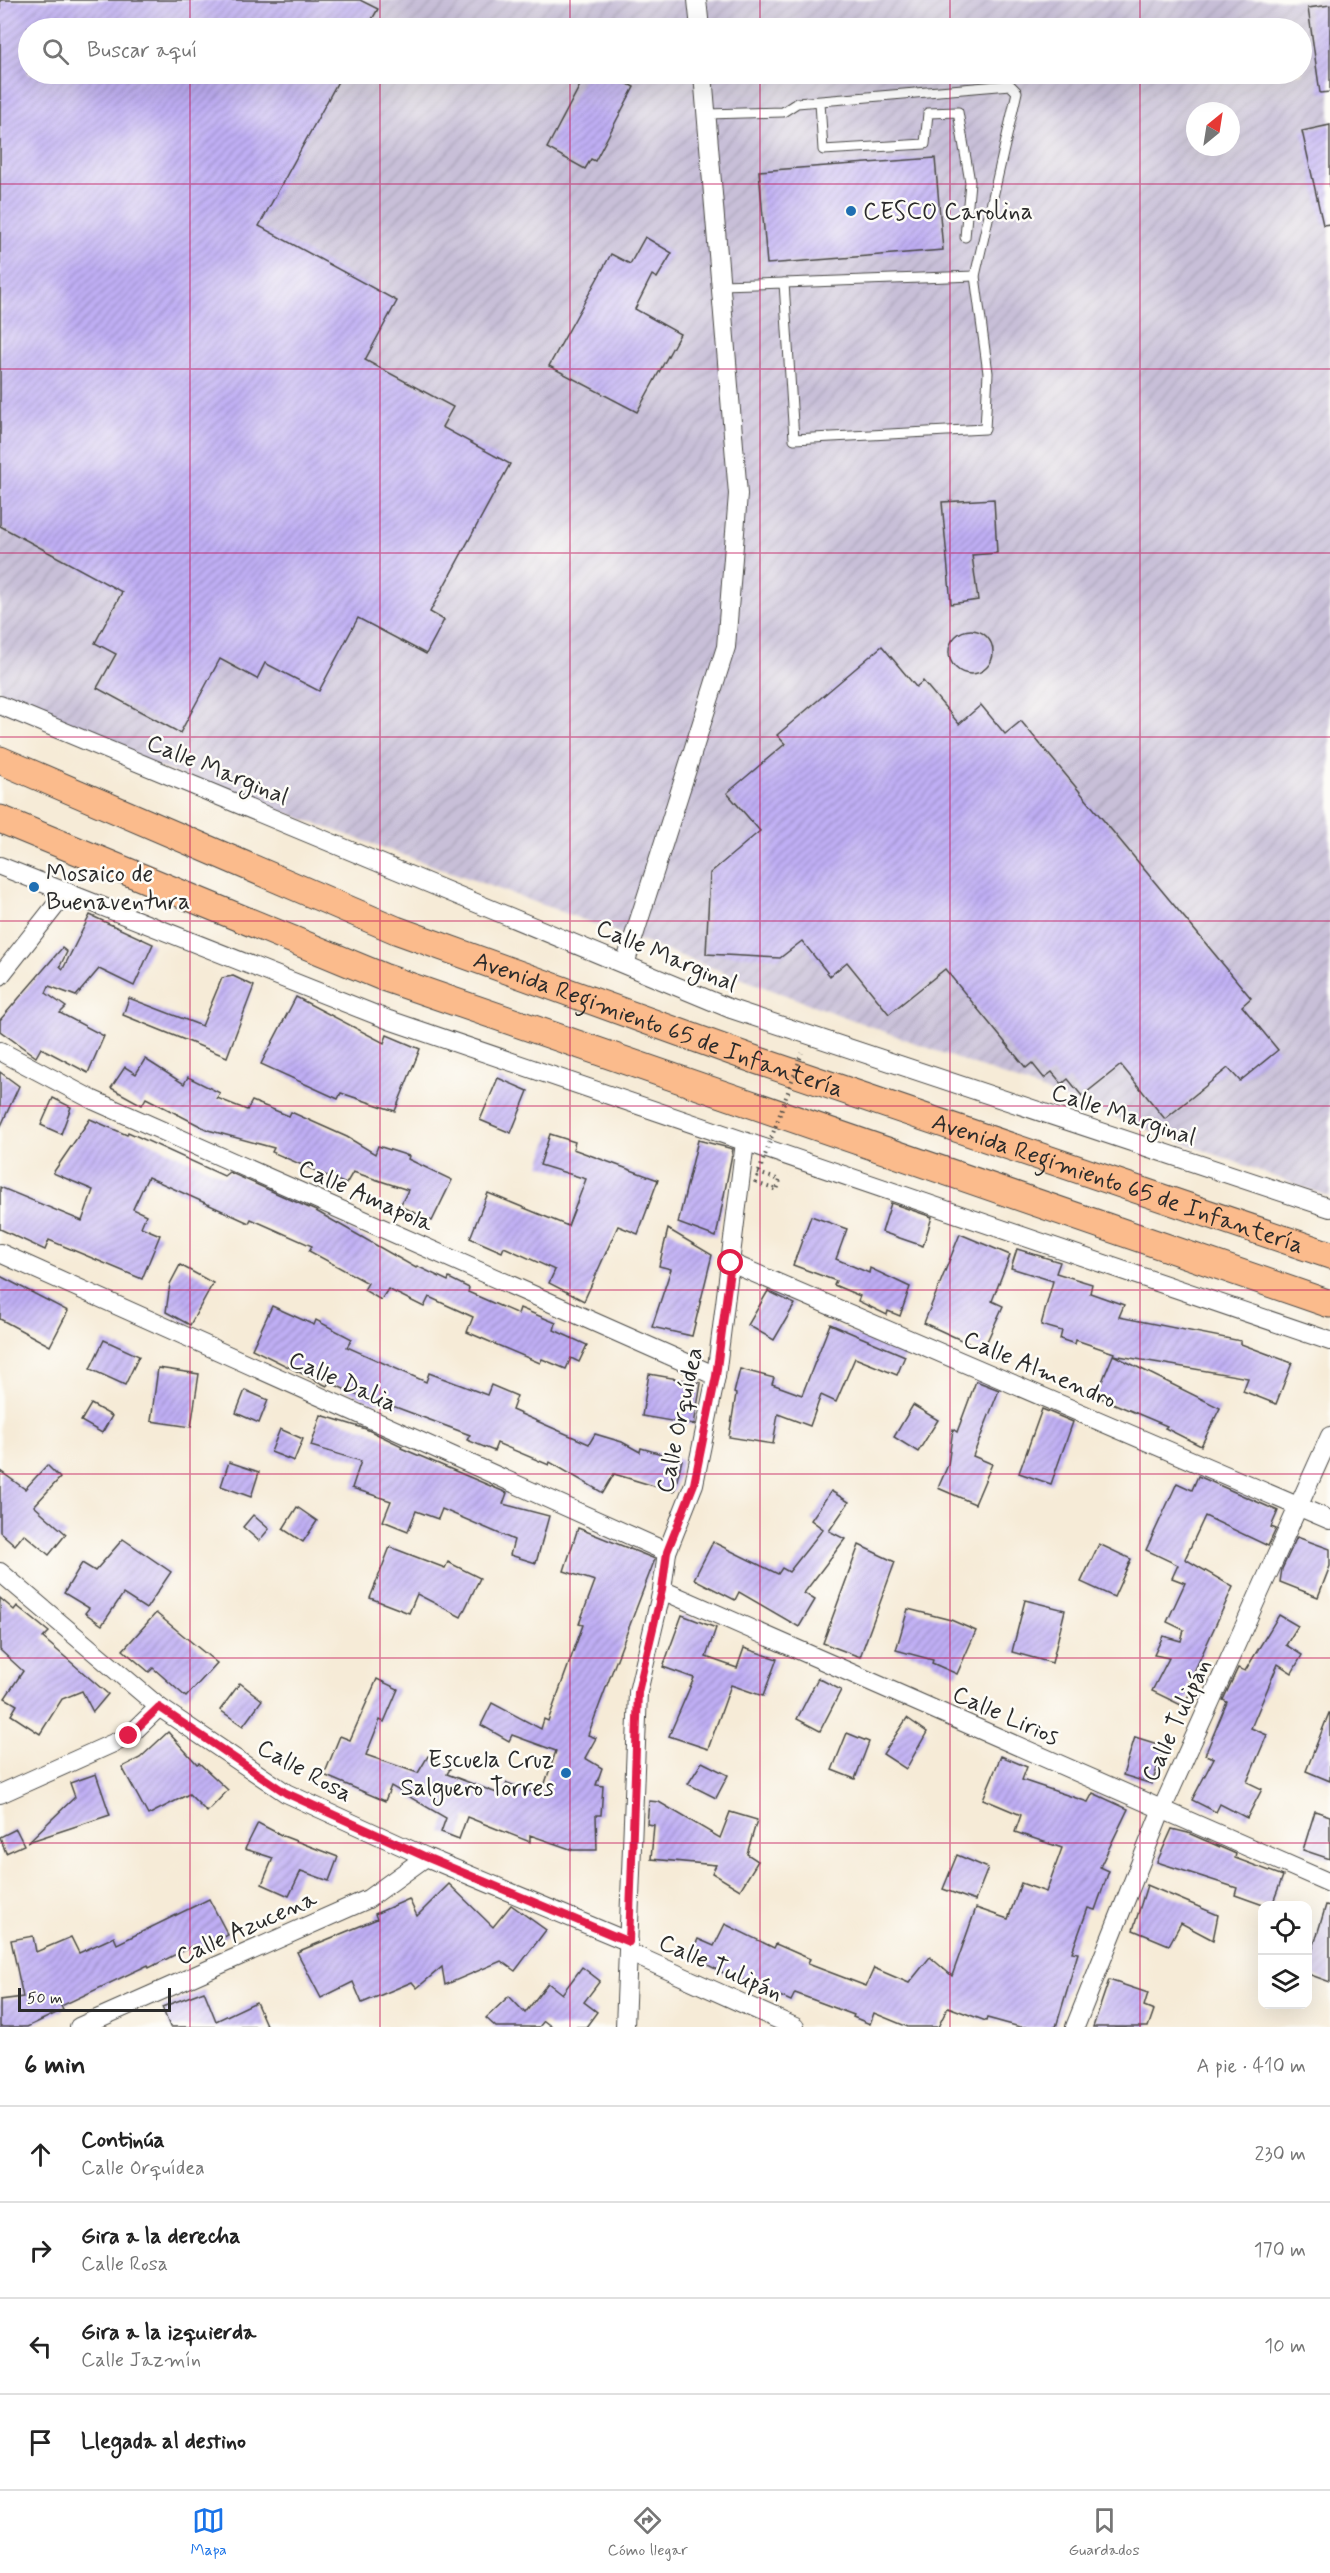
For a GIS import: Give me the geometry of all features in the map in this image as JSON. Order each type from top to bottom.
[{"type":"main road","name":"Avenida Regimiento 65 de Infantería","points":[[0,759],[396,930],[756,1060],[1330,1256]]},
{"type":"main road","name":"Avenida Regimiento 65 de Infantería","points":[[0,819],[383,977],[1330,1304]]},
{"type":"street","points":[[697,0],[699,18]]},
{"type":"street","points":[[625,964],[726,647],[738,495],[704,84]]},
{"type":"street","name":"Calle Marginal","points":[[0,705],[731,1009],[1330,1208]]},
{"type":"street","points":[[0,866],[389,1020],[1330,1341]]},
{"type":"street","points":[[0,976],[67,891]]},
{"type":"street","name":"Calle Amapola","points":[[0,1051],[93,1100],[716,1376]]},
{"type":"street","name":"Calle Orquídea","points":[[625,2027],[638,1692],[662,1590],[667,1552],[694,1484],[716,1376],[745,1142]]},
{"type":"street","name":"Calle Dalia","points":[[0,1253],[667,1552]]},
{"type":"street","name":"Calle Almendro","points":[[731,1263],[1330,1520]]},
{"type":"street","name":"Calle Tulipán","points":[[1075,2027],[1162,1809],[1330,1436]]},
{"type":"street","name":"Calle Rosa","points":[[0,1572],[159,1707],[286,1793],[628,1947]]},
{"type":"street","name":"Calle Lirios","points":[[662,1590],[1330,1883]]},
{"type":"street","points":[[0,1794],[129,1736],[159,1707]]},
{"type":"street","name":"Calle Azucena","points":[[79,2027],[368,1899],[426,1857]]},
{"type":"street","name":"Calle Tulipán","points":[[628,1947],[795,2027]]},
{"type":"lane","points":[[706,114],[783,112],[797,104],[1010,85],[1017,92],[975,276],[988,373],[985,429],[794,439],[784,283]]},
{"type":"lane","points":[[820,102],[823,150],[925,144],[928,113],[958,112],[970,182],[965,237]]},
{"type":"lane","points":[[721,285],[975,276]]},
{"type":"path","points":[[768,1176],[780,1180],[777,1190],[755,1183],[802,1053]]},
{"type":"shaded area","points":[[0,0],[1330,0],[1330,1197],[554,909],[0,710]]},
{"type":"building","points":[[0,0],[360,0],[378,9],[373,18],[18,18],[18,84],[337,84],[259,226],[397,301],[365,360],[453,407],[442,427],[510,464],[430,612],[444,620],[426,654],[358,618],[319,691],[265,663],[257,679],[220,659],[180,733],[97,688],[116,654],[95,643],[122,592],[0,526]]},
{"type":"building","points":[[1330,5],[1330,92],[1320,93],[1312,36],[1312,18],[1309,18],[1308,8]]},
{"type":"building","points":[[581,84],[628,84],[634,87],[595,161],[591,159],[585,169],[547,148]]},
{"type":"building","points":[[1330,125],[1330,224],[1323,225],[1302,131]]},
{"type":"building","name":"CESCO Carolina","points":[[935,158],[943,250],[767,264],[759,171]]},
{"type":"building","points":[[645,237],[672,253],[657,278],[652,275],[635,309],[680,334],[637,412],[549,366],[611,254],[630,264]]},
{"type":"building","points":[[994,499],[997,553],[972,555],[978,600],[951,604],[942,502]]},
{"type":"building","points":[[971,630],[980,631],[987,636],[992,643],[992,661],[987,668],[980,673],[971,674],[962,673],[955,668],[950,661],[949,652],[950,643],[955,636],[962,631]]},
{"type":"building","points":[[882,646],[916,687],[923,681],[959,724],[981,705],[1005,734],[1021,721],[1251,998],[1242,1006],[1278,1050],[1240,1081],[1228,1068],[1165,1119],[1121,1065],[1082,1096],[1068,1079],[1062,1084],[1052,1072],[1044,1078],[1032,1063],[1026,1068],[945,969],[889,1014],[847,962],[830,976],[802,941],[780,958],[706,954],[710,873],[760,831],[727,793],[785,744],[777,735]]},
{"type":"building","points":[[90,915],[153,944],[134,986],[99,969],[76,996],[49,986],[46,993],[66,1007],[60,1013],[104,1036],[88,1073],[41,1048],[36,1057],[0,1031],[0,1020],[62,948],[67,952],[60,966],[63,969]]},
{"type":"building","points":[[233,976],[254,986],[227,1057],[123,1015],[129,998],[202,1026],[222,978]]},
{"type":"building","points":[[296,997],[384,1043],[387,1035],[420,1049],[395,1111],[341,1093],[338,1099],[261,1064]]},
{"type":"building","points":[[145,1059],[184,1084],[188,1077],[220,1093],[217,1098],[247,1110],[252,1101],[289,1116],[291,1112],[347,1137],[375,1154],[378,1146],[409,1156],[408,1159],[452,1180],[432,1221],[400,1206],[408,1190],[353,1172],[346,1184],[272,1152],[274,1148],[208,1130],[146,1098],[142,1105],[111,1088],[125,1067],[136,1074]]},
{"type":"building","points":[[0,1072],[19,1086],[0,1128]]},
{"type":"building","points":[[498,1078],[528,1091],[511,1133],[480,1120]]},
{"type":"building","points":[[53,1098],[71,1107],[61,1134],[41,1125]]},
{"type":"building","points":[[90,1119],[127,1135],[128,1132],[224,1176],[229,1172],[316,1211],[416,1268],[417,1266],[448,1281],[449,1278],[469,1288],[468,1292],[518,1314],[520,1308],[556,1323],[554,1330],[587,1345],[579,1362],[571,1358],[566,1369],[542,1359],[540,1363],[467,1332],[473,1317],[429,1297],[424,1307],[388,1289],[381,1300],[364,1290],[368,1283],[309,1251],[312,1246],[251,1219],[249,1223],[148,1177],[133,1209],[146,1215],[141,1227],[160,1235],[142,1279],[49,1240],[45,1250],[0,1229],[0,1187],[82,1221],[93,1190],[53,1173]]},
{"type":"building","points":[[550,1134],[575,1142],[573,1149],[658,1180],[638,1234],[618,1226],[584,1301],[549,1283],[555,1270],[504,1247],[502,1252],[470,1238],[488,1193],[568,1226],[586,1179],[540,1165]]},
{"type":"building","points":[[698,1140],[733,1149],[716,1237],[678,1223]]},
{"type":"building","points":[[891,1203],[932,1217],[923,1246],[882,1232]]},
{"type":"building","points":[[811,1216],[847,1229],[836,1259],[869,1273],[870,1268],[910,1287],[900,1316],[888,1311],[887,1315],[858,1301],[860,1296],[834,1285],[836,1281],[793,1265]]},
{"type":"building","points":[[668,1229],[712,1255],[692,1336],[652,1327],[671,1269],[659,1266]]},
{"type":"building","points":[[960,1234],[1010,1255],[992,1301],[1003,1306],[983,1350],[924,1323]]},
{"type":"building","points":[[1017,1249],[1060,1262],[1056,1273],[1092,1284],[1090,1293],[1124,1305],[1119,1317],[1241,1341],[1241,1344],[1292,1363],[1276,1404],[1243,1391],[1248,1378],[1113,1355],[1114,1353],[1076,1340],[1075,1344],[1060,1339],[1062,1331],[1041,1325],[1053,1281],[1011,1268]]},
{"type":"building","points":[[180,1265],[213,1283],[190,1325],[166,1312],[170,1284]]},
{"type":"building","points":[[0,1276],[68,1311],[50,1346],[0,1319]]},
{"type":"building","points":[[768,1291],[795,1304],[774,1340],[748,1325]]},
{"type":"building","points":[[272,1306],[314,1325],[316,1320],[352,1339],[347,1347],[426,1382],[429,1373],[487,1395],[491,1385],[517,1396],[512,1410],[589,1444],[595,1434],[622,1442],[640,1452],[641,1448],[682,1460],[674,1492],[614,1474],[603,1493],[550,1462],[549,1465],[497,1443],[494,1451],[467,1440],[470,1435],[390,1405],[377,1401],[376,1404],[329,1382],[327,1386],[252,1349]]},
{"type":"building","points":[[830,1324],[905,1356],[897,1375],[855,1358],[836,1402],[821,1395],[810,1426],[778,1414],[773,1444],[729,1437],[736,1394],[734,1393],[740,1369],[774,1378],[772,1384],[802,1395]]},
{"type":"building","points":[[104,1340],[139,1356],[125,1385],[90,1369]]},
{"type":"building","points":[[1113,1355],[1220,1408],[1201,1446],[1165,1428],[1167,1426],[1096,1396]]},
{"type":"building","points":[[158,1368],[199,1374],[191,1427],[151,1421]]},
{"type":"building","points":[[649,1374],[701,1383],[694,1425],[642,1416]]},
{"type":"building","points":[[976,1381],[999,1390],[973,1456],[992,1464],[975,1504],[938,1488],[948,1465],[953,1429],[957,1432]]},
{"type":"building","points":[[245,1390],[268,1400],[259,1423],[236,1413]]},
{"type":"building","points":[[91,1404],[112,1416],[102,1433],[81,1421]]},
{"type":"building","points":[[913,1405],[938,1420],[918,1452],[894,1437]]},
{"type":"building","points":[[1042,1409],[1073,1422],[1051,1484],[1019,1473]]},
{"type":"building","points":[[321,1415],[366,1429],[402,1446],[401,1448],[507,1493],[503,1504],[549,1516],[536,1563],[510,1555],[514,1540],[442,1509],[438,1519],[416,1511],[408,1531],[383,1521],[391,1501],[352,1488],[361,1461],[311,1446]]},
{"type":"building","points":[[280,1429],[303,1439],[294,1461],[271,1452]]},
{"type":"building","points":[[229,1462],[259,1472],[251,1497],[221,1486]]},
{"type":"building","points":[[47,1465],[60,1478],[34,1506],[66,1534],[49,1555],[24,1534],[15,1545],[0,1532],[0,1471],[25,1489]]},
{"type":"building","points":[[1198,1476],[1278,1511],[1271,1527],[1276,1529],[1268,1546],[1205,1516],[1185,1559],[1233,1587],[1187,1687],[1192,1689],[1183,1706],[1152,1691],[1169,1658],[1154,1655],[1163,1636],[1181,1641],[1184,1630],[1167,1622],[1185,1583],[1172,1578],[1178,1565],[1146,1550],[1177,1483],[1192,1490]]},
{"type":"building","points":[[831,1491],[849,1502],[829,1531],[845,1539],[804,1593],[815,1600],[799,1627],[739,1592],[735,1600],[694,1579],[713,1542],[778,1574],[782,1568],[789,1572],[823,1529],[811,1520]]},
{"type":"building","points":[[297,1507],[317,1521],[303,1542],[283,1529]]},
{"type":"building","points":[[253,1515],[269,1529],[259,1541],[243,1527]]},
{"type":"building","points":[[578,1528],[655,1559],[588,1735],[596,1738],[585,1758],[602,1768],[596,1785],[603,1786],[601,1815],[596,1815],[597,1850],[573,1850],[530,1835],[530,1842],[467,1817],[459,1839],[441,1832],[446,1818],[391,1786],[385,1801],[324,1775],[340,1736],[350,1740],[377,1679],[398,1689],[384,1722],[380,1720],[366,1755],[418,1773],[428,1756],[450,1769],[447,1774],[502,1795],[507,1783],[541,1795],[556,1751],[512,1735],[509,1741],[481,1725],[492,1703],[541,1729],[544,1719],[548,1721],[583,1625],[579,1624],[595,1581],[564,1571]]},
{"type":"building","points":[[1297,1537],[1330,1549],[1330,1566],[1318,1597],[1280,1582],[1282,1569]]},
{"type":"building","points":[[123,1539],[171,1572],[146,1609],[123,1594],[102,1625],[85,1613],[89,1608],[64,1593],[82,1563],[95,1571]]},
{"type":"building","points":[[1099,1544],[1131,1559],[1114,1597],[1081,1582]]},
{"type":"building","points":[[859,1545],[895,1562],[860,1657],[823,1643]]},
{"type":"building","points":[[390,1547],[445,1568],[448,1562],[480,1578],[461,1617],[417,1594],[409,1613],[370,1598]]},
{"type":"building","points":[[0,1598],[14,1610],[17,1606],[49,1632],[43,1638],[108,1694],[93,1712],[82,1691],[62,1699],[40,1734],[11,1715],[17,1705],[5,1698],[23,1671],[0,1650]]},
{"type":"building","points":[[1025,1600],[1065,1610],[1052,1663],[1012,1652]]},
{"type":"building","points":[[908,1609],[951,1620],[976,1631],[957,1674],[932,1663],[933,1660],[896,1650]]},
{"type":"building","points":[[156,1613],[217,1663],[186,1697],[153,1668],[149,1672],[123,1650]]},
{"type":"building","points":[[682,1615],[716,1628],[706,1657],[737,1668],[744,1648],[777,1659],[763,1696],[731,1685],[708,1749],[669,1736],[694,1678],[663,1667]]},
{"type":"building","points":[[1279,1615],[1298,1626],[1286,1645],[1302,1655],[1292,1673],[1278,1664],[1251,1728],[1267,1735],[1247,1782],[1262,1789],[1247,1818],[1220,1804],[1216,1812],[1192,1800],[1214,1758],[1205,1755],[1227,1702],[1223,1700],[1238,1668],[1245,1671]]},
{"type":"building","points":[[818,1678],[841,1690],[820,1731],[797,1719]]},
{"type":"building","points":[[240,1683],[262,1700],[243,1726],[220,1710]]},
{"type":"building","points":[[1330,1713],[1330,1781],[1306,1771]]},
{"type":"building","points":[[907,1718],[927,1732],[906,1769],[883,1754]]},
{"type":"building","points":[[168,1732],[197,1764],[199,1763],[228,1790],[207,1812],[189,1794],[148,1815],[122,1767],[140,1758]]},
{"type":"building","points":[[847,1733],[869,1742],[855,1779],[832,1770]]},
{"type":"building","points":[[1135,1737],[1164,1746],[1152,1784],[1123,1775]]},
{"type":"building","points":[[1001,1756],[1027,1767],[1022,1780],[1088,1802],[1093,1793],[1128,1809],[1100,1867],[1109,1871],[1095,1910],[1088,1908],[1072,1952],[1078,1953],[1056,2027],[1020,2027],[987,2018],[986,2021],[948,2007],[938,2027],[908,2027],[874,2013],[870,2024],[853,2017],[854,2015],[795,1993],[791,2001],[744,1980],[743,1983],[690,1956],[698,1939],[714,1946],[725,1924],[774,1948],[776,1944],[810,1959],[808,1964],[866,1986],[874,1968],[909,1983],[930,1957],[952,1976],[976,1908],[1008,1919],[1021,1883],[1046,1892],[1062,1848],[1015,1832],[1021,1815],[983,1799]]},
{"type":"building","points":[[702,1762],[728,1775],[716,1798],[688,1784]]},
{"type":"building","points":[[96,1774],[110,1815],[28,1842],[75,1797],[70,1783]]},
{"type":"building","points":[[649,1801],[659,1802],[720,1838],[730,1812],[757,1820],[747,1854],[758,1861],[740,1890],[712,1873],[716,1865],[651,1859],[654,1825],[647,1824]]},
{"type":"building","points":[[1315,1811],[1330,1816],[1330,1859],[1303,1850]]},
{"type":"building","points":[[258,1823],[283,1836],[338,1857],[329,1881],[301,1871],[289,1896],[262,1884],[273,1858],[245,1849]]},
{"type":"building","points":[[16,1829],[24,1845],[6,1853],[0,1837]]},
{"type":"building","points":[[1172,1829],[1188,1833],[1236,1854],[1235,1858],[1283,1876],[1274,1901],[1258,1901],[1258,1903],[1235,1895],[1237,1888],[1157,1862]]},
{"type":"building","points":[[957,1855],[988,1868],[975,1901],[943,1889]]},
{"type":"building","points":[[449,1884],[493,1927],[511,1905],[546,1930],[515,1971],[501,1961],[445,1985],[442,1967],[417,1988],[412,1982],[362,2003],[353,1982],[321,1998],[297,1952],[377,1919],[375,1914],[409,1899],[417,1916]]},
{"type":"building","points":[[1147,1885],[1218,1915],[1213,1940],[1181,1923],[1169,1945],[1133,1930]]},
{"type":"building","points":[[209,1899],[228,1935],[197,1951],[194,1945],[149,1968],[148,1965],[61,2006],[63,2010],[27,2027],[0,2027],[0,2000],[23,1997],[11,1940],[33,1936],[36,1952],[71,1937],[79,1953],[114,1937],[117,1944]]},
{"type":"building","points":[[1326,1905],[1330,1906],[1330,1982],[1312,1975],[1312,1952]]},
{"type":"building","points":[[582,1967],[600,1981],[584,2002],[597,2012],[586,2027],[552,2027],[544,2021],[539,2027],[496,2027],[486,2018],[509,1996],[525,2013],[548,1983],[562,1994]]},
{"type":"building","points":[[1109,1980],[1148,1993],[1144,2006],[1154,2010],[1148,2027],[1093,2027]]},
{"type":"building","points":[[204,1991],[216,2021],[256,2002],[267,2027],[170,2027],[162,2007]]},
{"type":"place","name":"CESCO Carolina","points":[[851,211]]},
{"type":"place","name":"Mosaico de Buenaventura","points":[[34,887]]},
{"type":"place","name":"Escuela Cruz Salguero Torres","points":[[566,1773]]},
{"type":"route","points":[[129,1736],[159,1707],[286,1793],[426,1857],[629,1942],[638,1692],[662,1590],[667,1552],[694,1484],[716,1376],[731,1263]]}]
